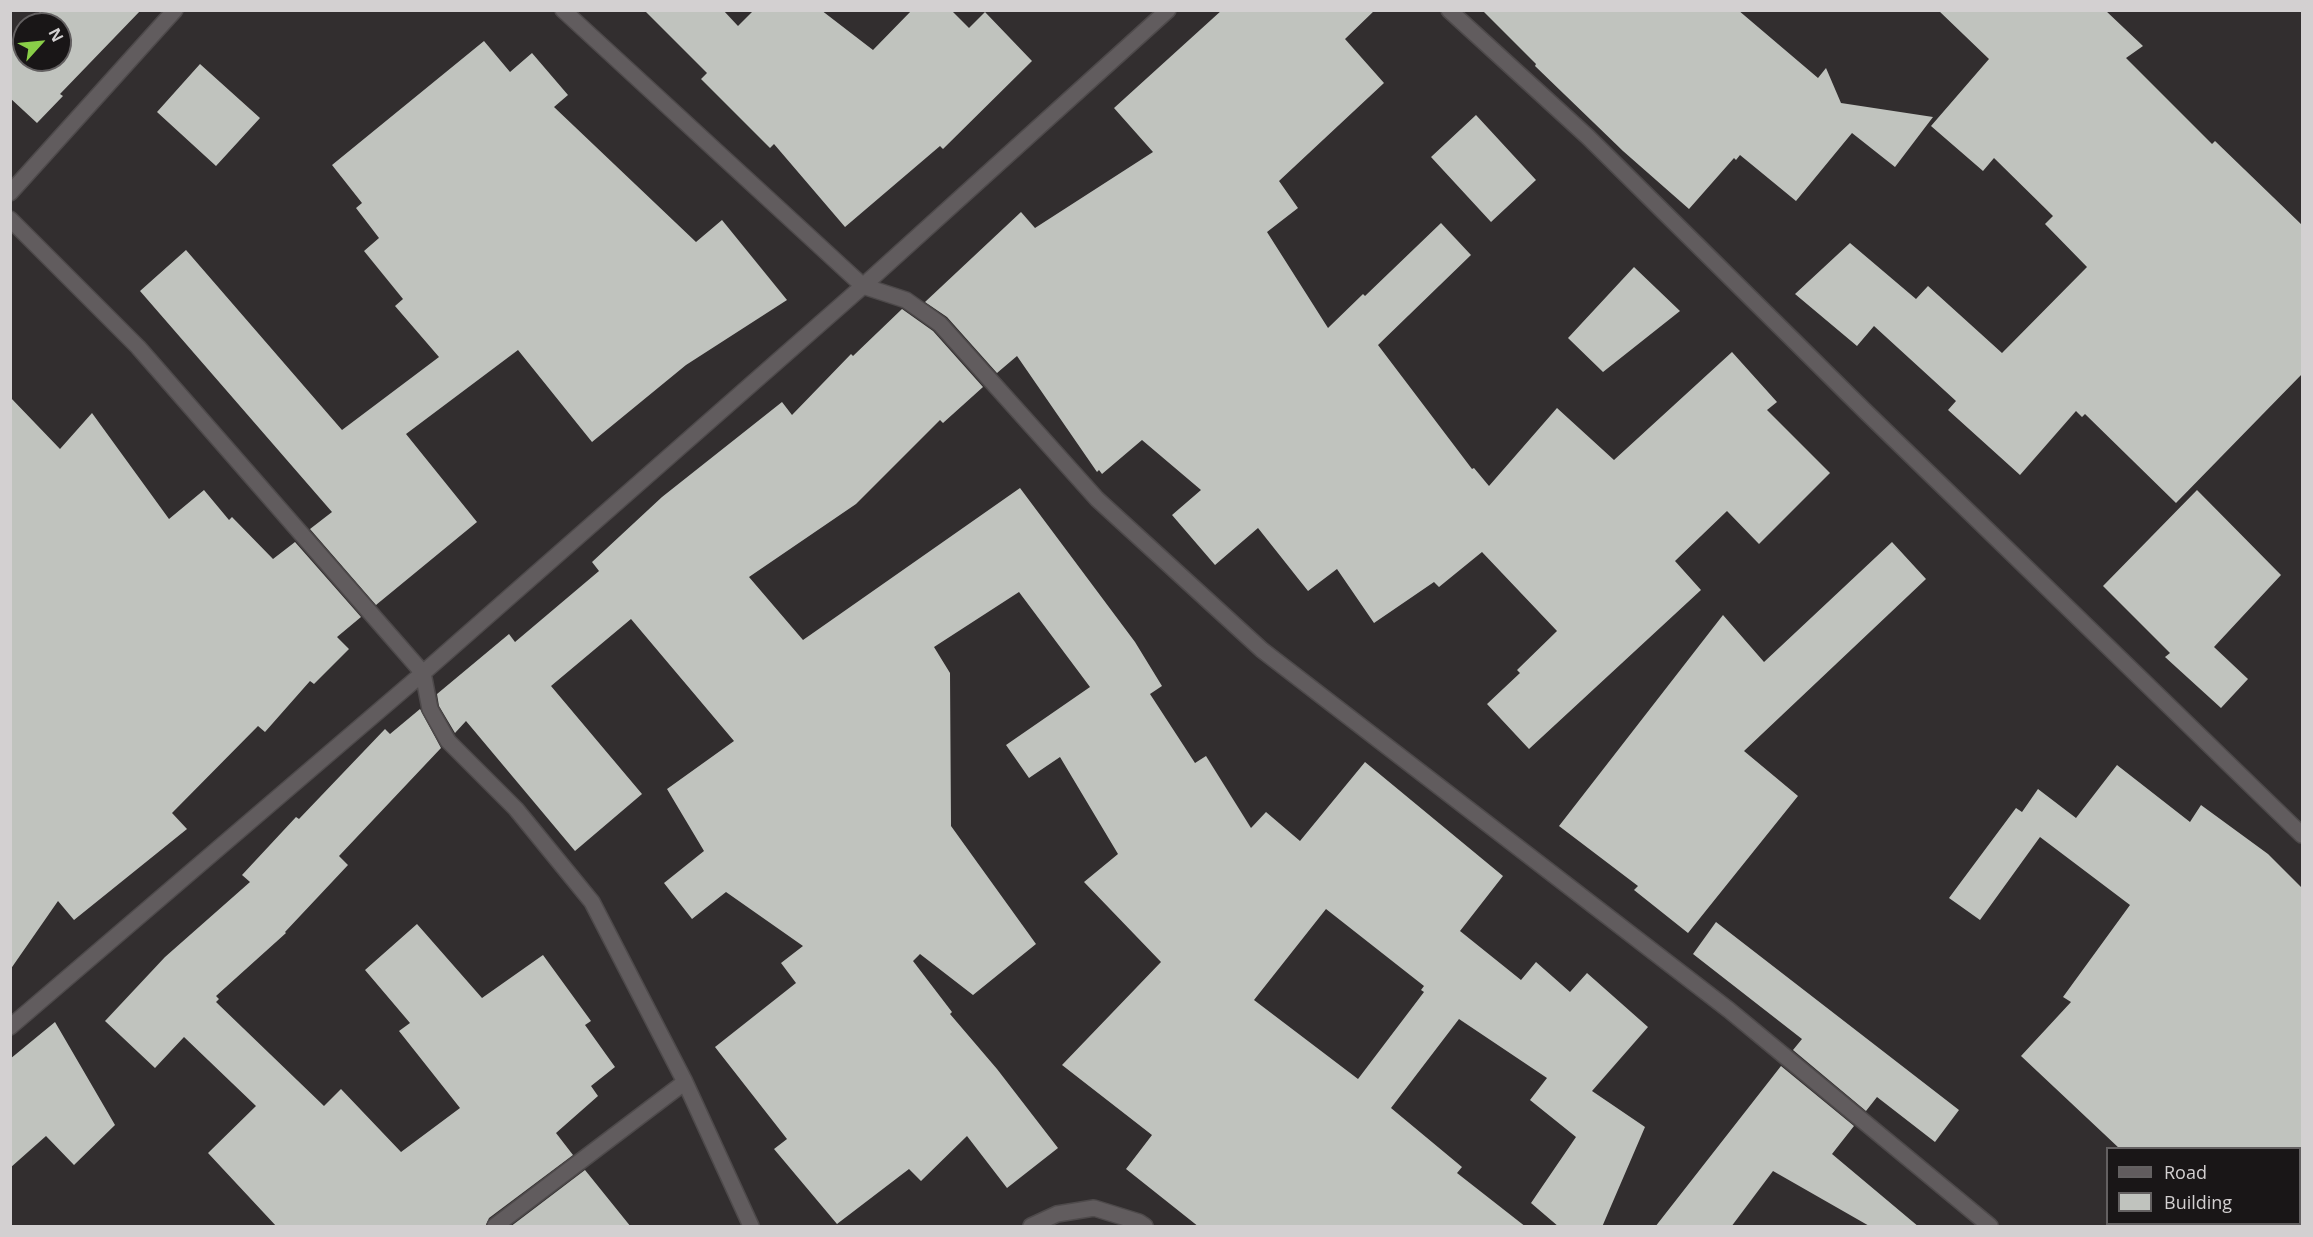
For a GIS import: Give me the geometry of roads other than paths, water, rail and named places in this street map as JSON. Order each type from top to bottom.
[{"type":"street","points":[[10,193],[175,10]]},
{"type":"street","points":[[563,10],[863,286],[906,300],[940,324],[1097,499],[1262,650],[1729,1010],[1990,1227]]},
{"type":"street","points":[[12,1023],[423,673],[863,286],[1168,10]]},
{"type":"street","points":[[1449,10],[1588,137],[1865,411],[2302,835]]},
{"type":"street","points":[[10,219],[138,347],[423,673],[429,710],[448,741],[516,809],[592,902],[684,1082],[751,1227]]},
{"type":"street","points":[[495,1227],[684,1082]]},
{"type":"street","points":[[1031,1227],[1057,1214],[1094,1209],[1139,1221],[1145,1227]]}]
